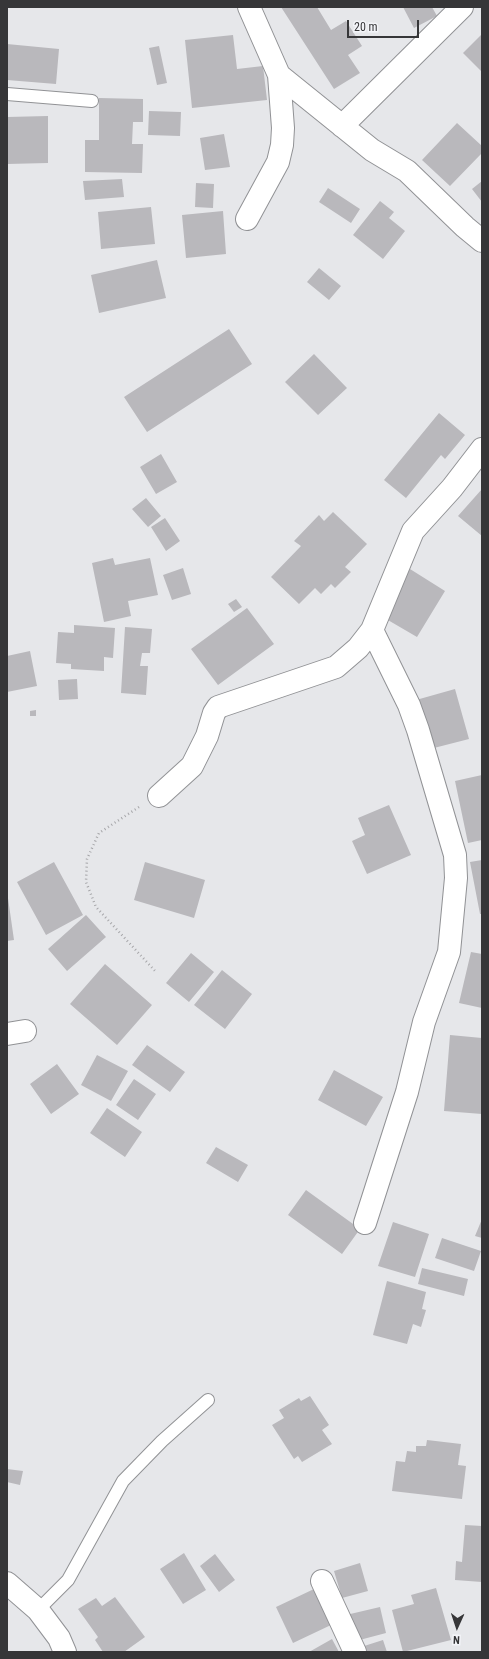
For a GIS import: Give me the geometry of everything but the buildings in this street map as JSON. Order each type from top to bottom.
[{"type":"street","points":[[247,219],[273,174],[282,145],[282,96],[279,74],[249,7]]},
{"type":"street","points":[[342,126],[462,7]]},
{"type":"street","points":[[279,74],[372,150],[407,171],[465,227],[482,241]]},
{"type":"street","points":[[159,796],[192,766],[207,736],[214,713],[218,707],[336,667],[358,648],[372,630],[413,531],[452,488],[482,449]]},
{"type":"street","points":[[365,1223],[407,1092],[424,1022],[449,952],[456,878],[454,855],[418,730],[409,705],[372,630]]},
{"type":"street","points":[[322,1581],[355,1652]]},
{"type":"street","points":[[7,1583],[38,1610],[59,1638],[65,1652]]},
{"type":"lane","points":[[7,94],[92,101]]},
{"type":"lane","points":[[38,1610],[68,1580],[124,1482],[162,1441],[208,1400]]},
{"type":"path","points":[[156,972],[96,907],[86,882],[87,859],[100,834],[126,815],[159,796]]}]
